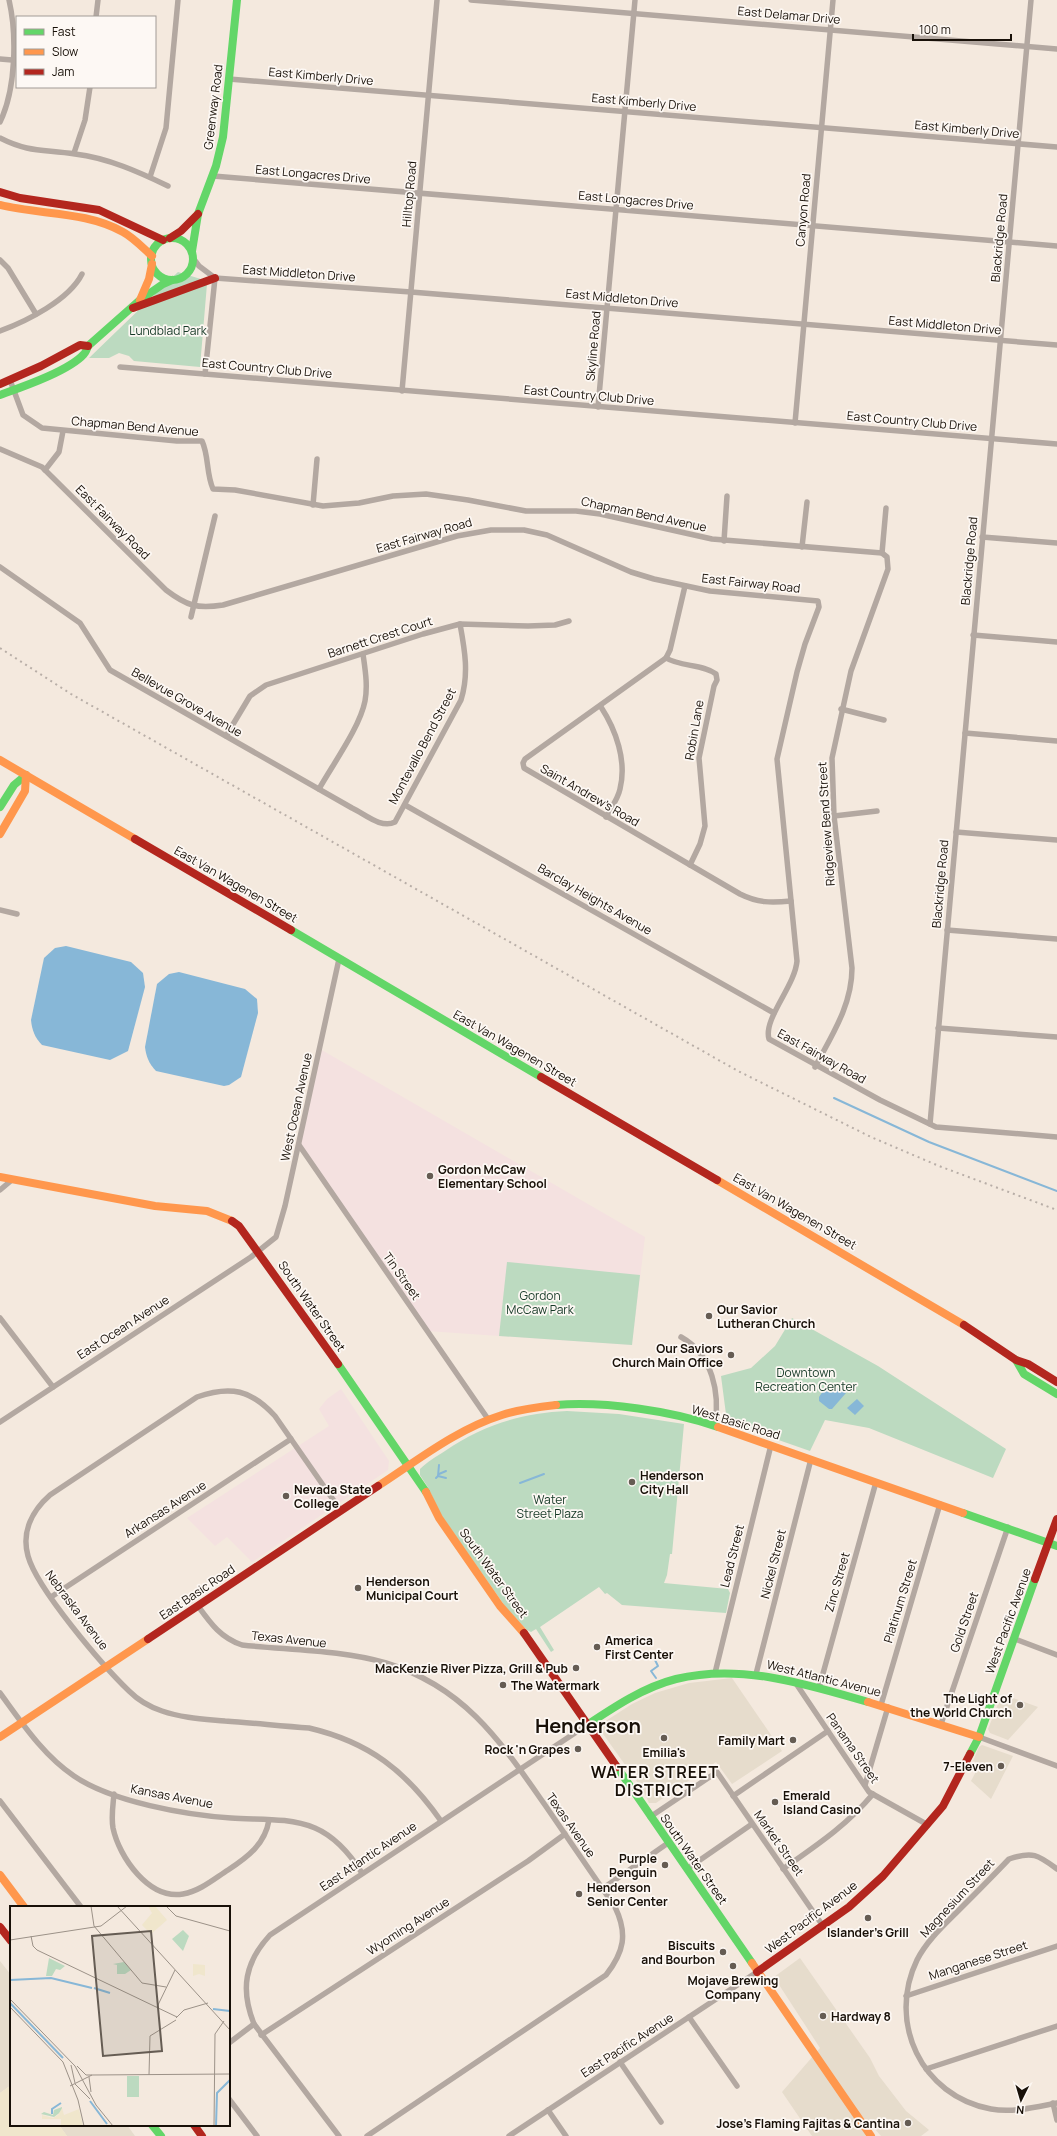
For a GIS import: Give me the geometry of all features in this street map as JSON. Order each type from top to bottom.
[{"type":"main road","name":"Greenway Road","points":[[192,254],[198,214],[212,176],[223,136],[236,0]]},
{"type":"main road","points":[[0,192],[20,198],[69,204],[100,210],[167,239],[183,241],[192,254],[190,270],[185,275],[165,281],[147,297],[140,300]]},
{"type":"main road","points":[[0,205],[26,211],[78,216],[105,224],[136,241],[152,259],[159,275],[172,280]]},
{"type":"main road","name":"Greenway Road","points":[[167,239],[181,231],[198,214]]},
{"type":"main road","points":[[0,395],[13,391],[67,366],[85,354],[88,346],[140,300],[150,279],[154,249],[167,239]]},
{"type":"main road","points":[[131,309],[158,301],[199,282],[215,278]]},
{"type":"main road","points":[[0,384],[41,366],[80,345],[88,346]]},
{"type":"main road","name":"East Van Wagenen Street","points":[[0,760],[949,1316],[1016,1360],[1028,1364],[1057,1382]]},
{"type":"main road","points":[[0,807],[14,784],[26,775]]},
{"type":"main road","points":[[0,834],[26,791],[26,775]]},
{"type":"main road","name":"South Water Street","points":[[0,1177],[154,1206],[207,1210],[229,1219],[239,1226],[258,1251],[408,1467],[426,1494],[443,1524],[502,1609],[524,1632],[871,2136]]},
{"type":"main road","name":"East Van Wagenen Street","points":[[1016,1360],[1024,1374],[1057,1394]]},
{"type":"main road","name":"West Basic Road","points":[[408,1467],[454,1436],[488,1419],[508,1412],[537,1406],[586,1405],[625,1408],[715,1426],[1057,1546]]},
{"type":"main road","name":"East Basic Road","points":[[0,1737],[408,1467]]},
{"type":"main road","name":"West Pacific Avenue","points":[[757,1972],[823,1926],[849,1906],[883,1876],[943,1806],[979,1737],[1057,1519]]},
{"type":"main road","name":"West Atlantic Avenue","points":[[587,1725],[622,1701],[648,1689],[676,1679],[715,1672],[756,1674],[794,1681],[884,1706],[979,1737]]},
{"type":"main road","points":[[0,1876],[23,1906]]},
{"type":"main road","points":[[0,1927],[10,1940]]},
{"type":"main road","points":[[153,2126],[161,2136]]},
{"type":"main road","points":[[195,2126],[202,2136]]},
{"type":"street","points":[[0,122],[8,100],[12,60],[13,38],[9,0]]},
{"type":"street","points":[[96,16],[98,0]]},
{"type":"street","points":[[150,177],[166,128],[178,0]]},
{"type":"street","name":"Hilltop Road","points":[[402,391],[437,0]]},
{"type":"street","name":"East Delamar Drive","points":[[471,0],[1057,49]]},
{"type":"street","name":"Skyline Road","points":[[598,407],[635,0]]},
{"type":"street","name":"Canyon Road","points":[[795,423],[833,0]]},
{"type":"street","name":"Blackridge Road","points":[[930,1124],[1031,0]]},
{"type":"street","points":[[0,59],[12,60]]},
{"type":"street","name":"East Kimberly Drive","points":[[229,79],[1057,147]]},
{"type":"street","points":[[74,154],[85,120],[90,88]]},
{"type":"street","points":[[0,138],[26,149],[74,154],[123,166],[168,186]]},
{"type":"street","name":"East Longacres Drive","points":[[212,176],[1057,246]]},
{"type":"street","points":[[192,254],[199,266],[215,278],[205,374]]},
{"type":"street","points":[[0,260],[8,268],[36,314]]},
{"type":"street","points":[[0,331],[36,314],[77,285],[82,274]]},
{"type":"street","name":"East Middleton Drive","points":[[215,278],[411,292],[1057,345]]},
{"type":"street","name":"East Country Club Drive","points":[[120,367],[1057,444]]},
{"type":"street","name":"Chapman Bend Avenue","points":[[10,380],[19,408],[32,422],[42,428],[177,441],[202,441],[206,450],[207,473],[213,489],[235,490],[313,505],[338,505],[393,496],[426,494],[526,511],[576,511],[600,514],[724,541],[882,553]]},
{"type":"street","points":[[45,470],[59,452],[63,431]]},
{"type":"street","name":"East Fairway Road","points":[[0,448],[36,463],[45,470],[166,590],[179,600],[193,606],[223,605],[457,536],[479,531],[503,529],[524,530],[547,535],[631,572],[685,586],[710,591],[812,599],[818,602],[819,607],[805,644],[797,672],[777,759],[797,968],[789,989],[768,1026],[769,1040],[815,1067],[936,1127],[1057,1137]]},
{"type":"street","points":[[313,505],[317,459]]},
{"type":"street","points":[[724,541],[727,496]]},
{"type":"street","points":[[802,547],[807,502]]},
{"type":"street","points":[[882,553],[886,508]]},
{"type":"street","points":[[191,617],[215,516]]},
{"type":"street","points":[[982,537],[1057,543]]},
{"type":"street","name":"Ridgeview Bend Street","points":[[815,1067],[848,1001],[852,984],[852,968],[834,816],[832,758],[841,709],[851,671],[888,569],[887,557],[882,553]]},
{"type":"street","name":"Bellevue Grove Avenue","points":[[0,567],[80,623],[110,670],[319,789],[380,823],[388,825]]},
{"type":"street","points":[[666,658],[670,650],[685,586]]},
{"type":"street","name":"Barnett Crest Court","points":[[226,736],[250,696],[266,685],[460,624],[528,626],[555,625],[569,621]]},
{"type":"street","name":"Montevallo Bend Street","points":[[388,825],[395,822],[461,700],[466,684],[467,664],[460,624]]},
{"type":"street","points":[[973,635],[1057,642]]},
{"type":"street","points":[[319,789],[360,718],[365,701],[367,682],[363,654]]},
{"type":"street","name":"Saint Andrew's Road","points":[[666,658],[601,707],[525,759],[523,763],[524,768],[528,772],[754,901],[773,903],[791,902]]},
{"type":"street","name":"Robin Lane","points":[[666,658],[672,662],[711,670],[716,674],[717,680],[714,686],[699,758],[705,819],[704,833],[690,865]]},
{"type":"street","points":[[601,707],[615,731],[621,767],[620,790],[606,817]]},
{"type":"street","points":[[841,709],[884,720]]},
{"type":"street","points":[[964,733],[1057,741]]},
{"type":"street","name":"Barclay Heights Avenue","points":[[405,804],[774,1013]]},
{"type":"street","points":[[834,816],[877,811]]},
{"type":"street","points":[[956,832],[1057,840]]},
{"type":"street","points":[[0,910],[17,914]]},
{"type":"street","points":[[947,930],[1057,939]]},
{"type":"street","name":"West Ocean Avenue","points":[[258,1251],[272,1241],[279,1232],[339,959]]},
{"type":"street","points":[[938,1028],[1057,1037]]},
{"type":"street","name":"Tin Street","points":[[299,1144],[488,1419]]},
{"type":"street","points":[[0,1190],[13,1179]]},
{"type":"street","name":"East Ocean Avenue","points":[[0,1422],[258,1251]]},
{"type":"street","points":[[0,1318],[53,1387]]},
{"type":"street","points":[[680,1337],[697,1350],[712,1375],[717,1391],[718,1408],[715,1426]]},
{"type":"street","name":"Nebraska Avenue","points":[[341,1512],[291,1439],[264,1404],[251,1396],[239,1392],[211,1392],[197,1397],[72,1480],[38,1506],[33,1514],[28,1528],[28,1556],[35,1574],[51,1597],[107,1666],[129,1691],[141,1701],[161,1711],[183,1717],[309,1728],[329,1733],[368,1749],[394,1767],[410,1782],[441,1821]]},
{"type":"street","name":"Arkansas Avenue","points":[[51,1597],[291,1439]]},
{"type":"street","name":"Lead Street","points":[[715,1672],[771,1445]]},
{"type":"street","name":"Nickel Street","points":[[756,1674],[811,1459]]},
{"type":"street","name":"Zinc Street","points":[[819,1688],[876,1482]]},
{"type":"street","name":"Platinum Street","points":[[865,1785],[884,1706],[940,1504]]},
{"type":"street","name":"Gold Street","points":[[941,1724],[1008,1528]]},
{"type":"street","name":"Texas Avenue","points":[[198,1606],[216,1631],[229,1641],[242,1646],[360,1657],[386,1663],[413,1673],[457,1698],[477,1716],[495,1736],[520,1769],[615,1907],[623,1928],[620,1954],[606,1975],[367,2136]]},
{"type":"street","points":[[1015,1639],[1057,1654]]},
{"type":"street","name":"Panama Street","points":[[794,1681],[865,1785],[873,1794],[928,1825]]},
{"type":"street","name":"Kansas Avenue","points":[[0,1693],[46,1753],[74,1776],[96,1788],[179,1811],[229,1818],[289,1820],[317,1829],[334,1840],[350,1855],[362,1873]]},
{"type":"street","name":"East Atlantic Avenue","points":[[254,2024],[248,2010],[245,1993],[248,1969],[259,1947],[270,1935],[587,1725]]},
{"type":"street","points":[[733,1796],[828,1731]]},
{"type":"street","name":"West Atlantic Avenue","points":[[979,1737],[1057,1766]]},
{"type":"street","name":"Market Street","points":[[650,1817],[716,1772],[823,1926]]},
{"type":"street","points":[[114,1794],[112,1810],[113,1828],[121,1850],[142,1879],[160,1891],[167,1893],[182,1894],[197,1890],[248,1857],[258,1847],[268,1829],[269,1820]]},
{"type":"street","points":[[783,1869],[837,1832],[856,1814],[873,1794]]},
{"type":"street","points":[[0,1801],[80,1906]]},
{"type":"street","points":[[687,1870],[752,1824]]},
{"type":"street","name":"Wyoming Avenue","points":[[261,2035],[522,1865],[564,1834]]},
{"type":"street","points":[[602,1889],[668,1843]]},
{"type":"street","name":"Magnesium Street","points":[[1055,2103],[1006,2110],[991,2109],[970,2103],[950,2092],[926,2069],[910,2041],[904,2012],[908,1981],[918,1958],[935,1935],[1009,1859],[1025,1854],[1040,1856],[1057,1869]]},
{"type":"street","name":"Manganese Street","points":[[906,1996],[1057,1946]]},
{"type":"street","name":"East Pacific Avenue","points":[[509,2136],[757,1972]]},
{"type":"street","points":[[688,2017],[737,2086]]},
{"type":"street","points":[[230,2042],[254,2024],[339,2136]]},
{"type":"street","points":[[926,2069],[1057,2026]]},
{"type":"street","points":[[620,2062],[661,2122]]},
{"type":"street","points":[[230,2100],[257,2136]]},
{"type":"street","points":[[1055,2103],[1057,2120]]},
{"type":"street","points":[[548,2110],[566,2136]]},
{"type":"shaded area","name":"Gordon McCaw Elementary School","points":[[320,1049],[645,1237],[632,1345],[427,1331],[299,1145]]},
{"type":"shaded area","name":"Nevada State College","points":[[341,1389],[389,1461],[388,1470],[252,1562],[227,1537],[215,1546],[187,1518],[329,1426],[319,1409],[327,1399]]},
{"type":"shaded area","points":[[732,1678],[782,1751],[732,1784],[716,1762],[656,1803],[649,1803],[643,1790],[601,1731],[601,1724],[632,1704],[655,1693],[689,1683]]},
{"type":"shaded area","points":[[1002,1694],[1038,1707],[1008,1740],[990,1733],[988,1729]]},
{"type":"shaded area","points":[[982,1745],[1013,1756],[991,1799],[971,1781],[980,1764],[973,1761],[979,1747]]},
{"type":"shaded area","points":[[800,1958],[870,2058],[879,2076],[906,2111],[929,2130],[921,2136],[881,2136],[874,2128],[865,2136],[812,2136],[782,2092],[820,2048],[774,1977]]},
{"type":"shaded area","points":[[0,1961],[10,1974],[10,2086],[0,2093]]},
{"type":"shaded area","points":[[60,2126],[128,2126],[135,2136],[67,2136]]},
{"type":"green space","name":"Lundblad Park","points":[[178,272],[204,280],[207,284],[200,367],[134,361],[129,356],[119,353],[109,358],[89,358]]},
{"type":"green space","name":"Gordon McCaw Park","points":[[507,1262],[640,1275],[632,1345],[499,1336]]},
{"type":"green space","name":"Downtown Recreation Center","points":[[792,1318],[878,1366],[1006,1449],[993,1478],[869,1428],[825,1420],[810,1451],[727,1422],[721,1376],[751,1368],[775,1346]]},
{"type":"green space","name":"Water Street Plaza","points":[[567,1411],[619,1414],[684,1424],[672,1554],[670,1554],[667,1575],[664,1583],[728,1589],[730,1593],[726,1613],[622,1605],[607,1593],[605,1594],[599,1587],[540,1627],[554,1650],[551,1652],[536,1629],[531,1632],[527,1630],[507,1609],[439,1512],[429,1489],[420,1475],[420,1469],[432,1459],[459,1442],[488,1427],[534,1414]]},
{"type":"sand","points":[[10,2086],[10,2126],[60,2126],[67,2136],[0,2136],[0,2093]]},
{"type":"water","points":[[66,946],[131,962],[143,973],[145,987],[128,1051],[110,1060],[42,1045],[34,1034],[31,1020],[44,958],[55,948]]},
{"type":"water","points":[[179,972],[245,989],[257,999],[258,1013],[241,1077],[229,1085],[224,1086],[156,1071],[148,1060],[145,1047],[157,984],[169,974]]},
{"type":"water","points":[[839,1387],[846,1393],[832,1409],[829,1409],[819,1401],[819,1397],[823,1391],[834,1391]]},
{"type":"water","points":[[857,1399],[864,1406],[855,1415],[847,1408]]},
{"type":"waterway","points":[[834,1098],[929,1142],[1057,1191]]},
{"type":"waterway","points":[[436,1478],[438,1476],[439,1465]]},
{"type":"waterway","points":[[439,1474],[446,1471]]},
{"type":"waterway","points":[[520,1483],[544,1474]]},
{"type":"waterway","points":[[438,1476],[446,1478]]},
{"type":"waterway","points":[[655,1660],[658,1666],[651,1671],[656,1678]]},
{"type":"railway","points":[[0,648],[71,694],[738,1071],[871,1137],[939,1166],[1057,1210]]},
{"type":"traffic: fast","points":[[192,251],[198,214],[216,166],[223,137],[237,0]]},
{"type":"traffic: fast","points":[[172,238],[187,244],[193,259],[187,274],[172,280],[157,274],[151,259],[157,244],[172,238]]},
{"type":"traffic: fast","points":[[0,395],[45,378],[77,360],[85,353],[88,346],[140,300],[163,284],[172,280]]},
{"type":"traffic: fast","points":[[0,807],[14,785],[26,775]]},
{"type":"traffic: fast","points":[[291,930],[541,1077]]},
{"type":"traffic: fast","points":[[1016,1360],[1024,1374],[1057,1394]]},
{"type":"traffic: fast","points":[[338,1364],[426,1492]]},
{"type":"traffic: fast","points":[[556,1405],[595,1404],[638,1408],[680,1416],[718,1427]]},
{"type":"traffic: fast","points":[[963,1513],[1057,1546]]},
{"type":"traffic: fast","points":[[970,1754],[979,1737],[1035,1579]]},
{"type":"traffic: fast","points":[[587,1725],[641,1692],[652,1687],[676,1679],[724,1673],[749,1674],[773,1678],[868,1702]]},
{"type":"traffic: fast","points":[[617,1767],[752,1963]]},
{"type":"traffic: fast","points":[[153,2126],[161,2136]]},
{"type":"traffic: slow","points":[[0,205],[63,214],[94,220],[109,225],[131,237],[152,256]]},
{"type":"traffic: slow","points":[[140,300],[149,279],[152,264]]},
{"type":"traffic: slow","points":[[0,760],[135,839]]},
{"type":"traffic: slow","points":[[0,834],[25,791],[26,775]]},
{"type":"traffic: slow","points":[[0,1177],[155,1206],[207,1211],[232,1221]]},
{"type":"traffic: slow","points":[[717,1180],[964,1325]]},
{"type":"traffic: slow","points":[[378,1486],[438,1446],[469,1428],[516,1411],[556,1405]]},
{"type":"traffic: slow","points":[[718,1427],[963,1513]]},
{"type":"traffic: slow","points":[[426,1492],[439,1518],[500,1606],[524,1633]]},
{"type":"traffic: slow","points":[[0,1737],[148,1639]]},
{"type":"traffic: slow","points":[[868,1702],[979,1737]]},
{"type":"traffic: slow","points":[[0,1875],[23,1906]]},
{"type":"traffic: slow","points":[[752,1963],[871,2136]]},
{"type":"traffic: jam","points":[[0,192],[20,198],[99,210],[163,240]]},
{"type":"traffic: jam","points":[[170,238],[181,231],[198,214]]},
{"type":"traffic: jam","points":[[133,308],[215,278]]},
{"type":"traffic: jam","points":[[0,384],[41,366],[80,345],[88,346]]},
{"type":"traffic: jam","points":[[135,839],[291,930]]},
{"type":"traffic: jam","points":[[541,1077],[717,1180]]},
{"type":"traffic: jam","points":[[232,1221],[239,1226],[338,1364]]},
{"type":"traffic: jam","points":[[964,1325],[1016,1360],[1028,1364],[1057,1382]]},
{"type":"traffic: jam","points":[[148,1639],[378,1486]]},
{"type":"traffic: jam","points":[[1035,1579],[1057,1519]]},
{"type":"traffic: jam","points":[[524,1633],[617,1767]]},
{"type":"traffic: jam","points":[[757,1972],[849,1907],[883,1876],[943,1806],[970,1754]]},
{"type":"traffic: jam","points":[[0,1927],[10,1940]]},
{"type":"traffic: jam","points":[[195,2126],[202,2136]]},
{"type":"place","name":"Gordon McCaw Elementary School","points":[[430,1176]]},
{"type":"place","name":"Our Savior Lutheran Church","points":[[709,1316]]},
{"type":"place","name":"Our Saviors Church Main Office","points":[[731,1355]]},
{"type":"place","name":"Henderson City Hall","points":[[632,1482]]},
{"type":"place","name":"Nevada State College","points":[[286,1496]]},
{"type":"place","name":"Henderson Municipal Court","points":[[358,1588]]},
{"type":"place","name":"America First Center","points":[[597,1647]]},
{"type":"place","name":"MacKenzie River Pizza, Grill & Pub","points":[[576,1668]]},
{"type":"place","name":"The Watermark","points":[[503,1685]]},
{"type":"place","name":"The Light of the World Church","points":[[1020,1705]]},
{"type":"place","name":"Emilia's","points":[[664,1738]]},
{"type":"place","name":"Family Mart","points":[[793,1740]]},
{"type":"place","name":"Rock 'n Grapes","points":[[578,1749]]},
{"type":"place","name":"7-Eleven","points":[[1001,1766]]},
{"type":"place","name":"Emerald Island Casino","points":[[775,1802]]},
{"type":"place","name":"Purple Penguin","points":[[665,1865]]},
{"type":"place","name":"Henderson Senior Center","points":[[579,1894]]},
{"type":"place","name":"Islander's Grill","points":[[868,1918]]},
{"type":"place","name":"Biscuits and Bourbon","points":[[723,1952]]},
{"type":"place","name":"Mojave Brewing Company","points":[[733,1966]]},
{"type":"place","name":"Hardway 8","points":[[823,2016]]},
{"type":"place","name":"Jose’s Flaming Fajitas & Cantina","points":[[908,2123]]},
{"type":"district","name":"Henderson","points":[[588,1725]]},
{"type":"district","name":"WATER STREET DISTRICT","points":[[655,1781]]}]
